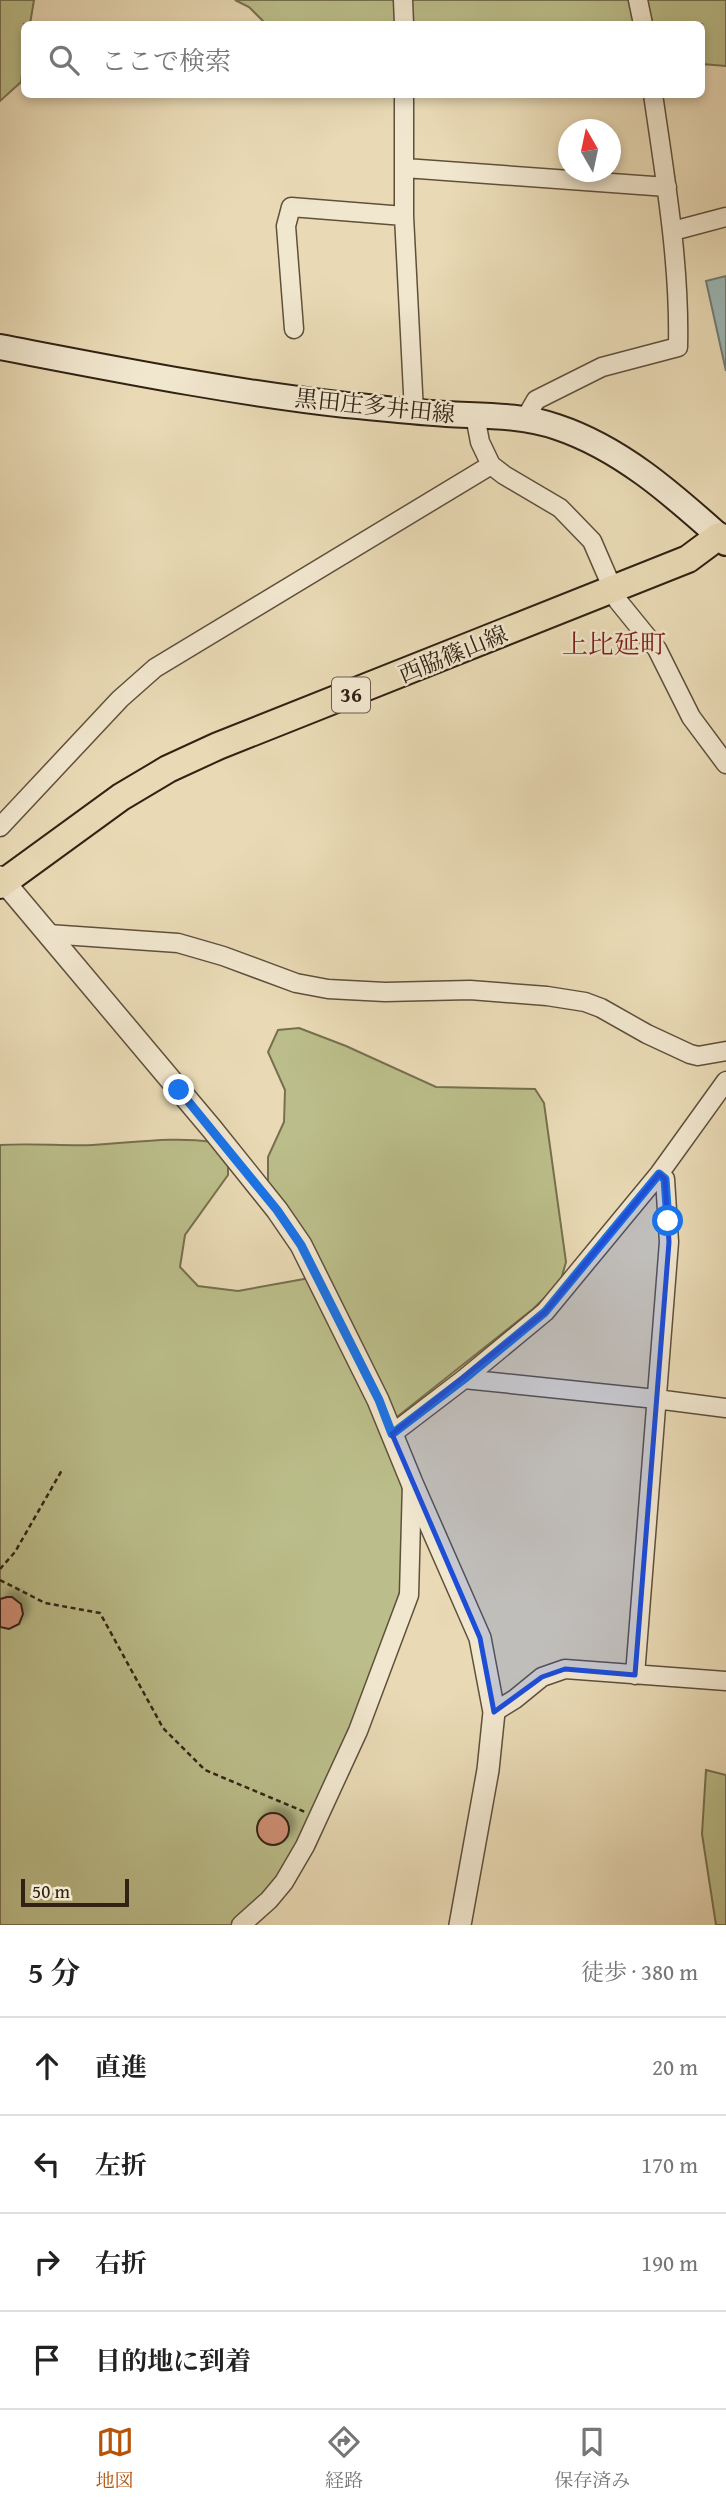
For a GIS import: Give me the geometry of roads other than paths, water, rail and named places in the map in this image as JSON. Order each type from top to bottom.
[{"type":"main road","name":"黒田庄多井田線","points":[[0,347],[308,400],[414,412],[525,419],[557,427],[609,451],[667,490],[722,539]]},
{"type":"main road","name":"西脇篠山線","points":[[1,881],[121,797],[168,769],[218,746],[688,559],[722,539]]},
{"type":"street","points":[[403,0],[404,21]]},
{"type":"street","points":[[638,0],[642,21]]},
{"type":"street","points":[[404,98],[404,216],[414,412]]},
{"type":"street","points":[[525,419],[536,400],[602,368],[678,347],[679,314],[673,231],[654,98]]},
{"type":"street","points":[[405,168],[667,187]]},
{"type":"street","points":[[294,329],[286,226],[291,207],[404,216]]},
{"type":"street","points":[[673,231],[726,217]]},
{"type":"street","points":[[475,416],[480,442],[491,465],[560,508],[592,541],[618,600],[657,649],[691,717],[726,764]]},
{"type":"street","points":[[0,827],[120,699],[155,668],[491,465]]},
{"type":"street","points":[[1,881],[212,1129],[277,1210],[301,1245],[379,1400],[480,1638],[494,1712],[488,1770],[460,1925]]},
{"type":"street","points":[[48,934],[178,943],[223,956],[296,983],[328,989],[385,992],[470,990],[585,1002],[601,1007],[646,1034],[690,1054],[698,1056],[726,1051]]},
{"type":"street","points":[[392,1434],[545,1312],[659,1174],[726,1081]]},
{"type":"street","points":[[635,1675],[670,1242],[665,1179],[659,1174]]},
{"type":"street","points":[[464,1379],[726,1408]]},
{"type":"street","points":[[241,1925],[269,1900],[284,1881],[319,1818],[358,1731],[409,1595],[412,1483]]},
{"type":"street","points":[[494,1712],[515,1699],[542,1676],[565,1669],[726,1681]]},
{"type":"water","points":[[726,276],[726,371],[706,281]]},
{"type":"district","name":"上比延町","points":[[614,644]]}]
